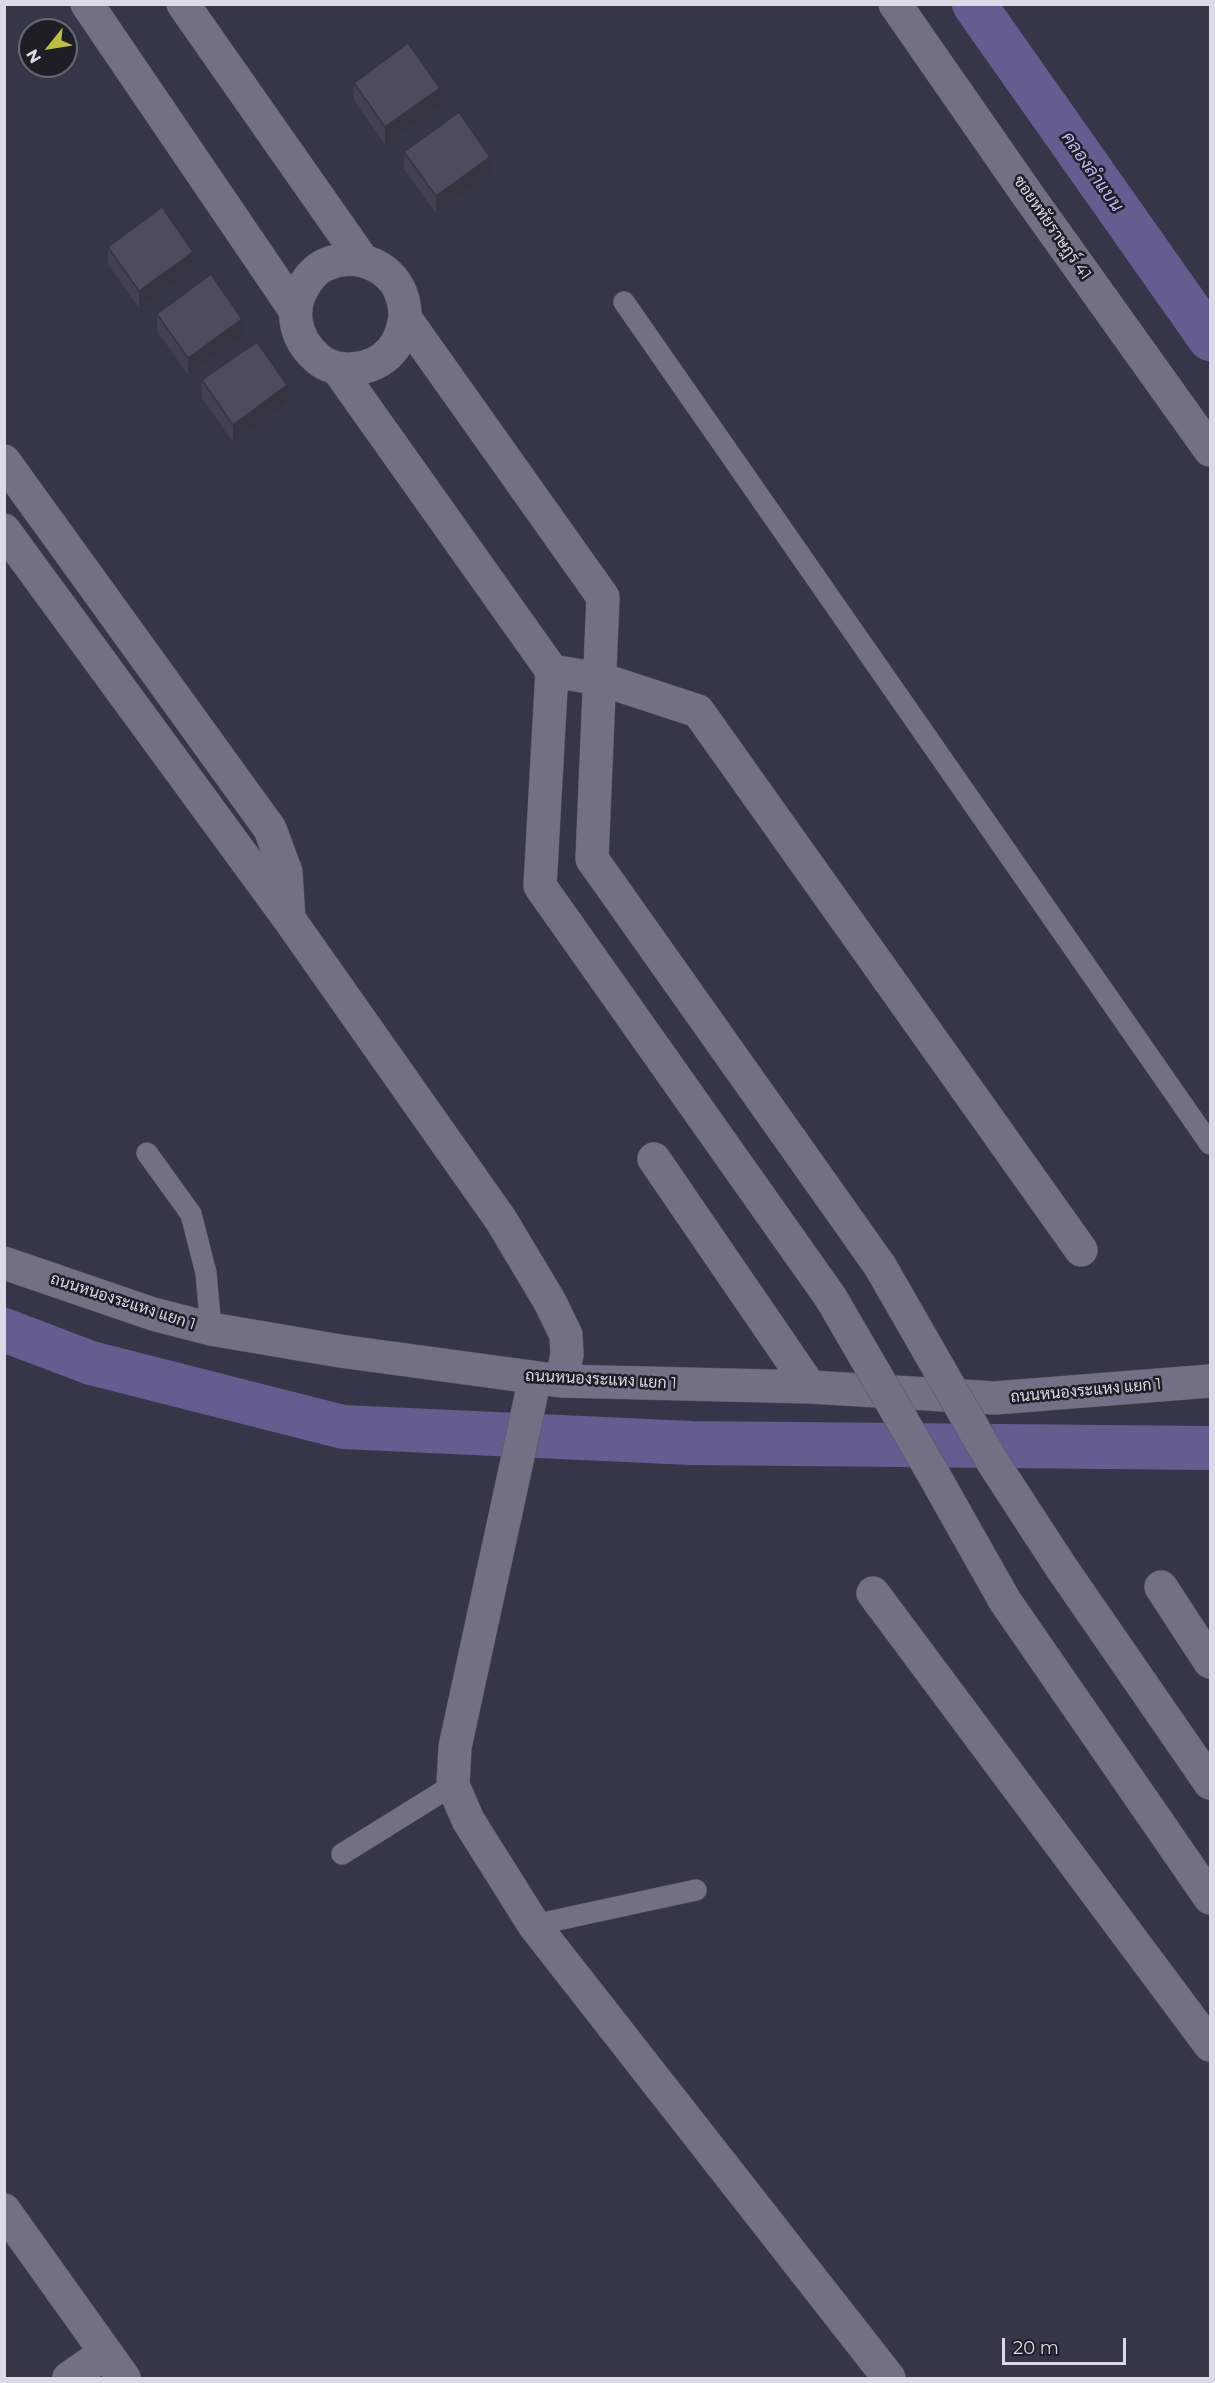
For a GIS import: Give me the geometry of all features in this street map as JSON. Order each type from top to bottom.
[{"type":"street","points":[[87,4],[295,310]]},
{"type":"street","points":[[183,4],[363,261]]},
{"type":"street","name":"ซอยหทัยราษฎร์ 41","points":[[895,4],[1210,450]]},
{"type":"street","points":[[344,259],[363,261],[381,268],[395,282],[403,299],[405,318],[401,338],[390,353],[375,364],[365,367],[337,368],[319,360],[305,346],[297,330],[295,310],[299,292],[311,276],[325,264],[344,259]]},
{"type":"street","points":[[405,318],[603,597],[592,859],[880,1266],[992,1461],[1061,1567],[1210,1783]]},
{"type":"street","points":[[337,368],[552,671],[540,886],[831,1298],[1005,1600],[1210,1898]]},
{"type":"street","points":[[4,461],[270,829],[286,872],[289,919]]},
{"type":"street","points":[[4,530],[289,919],[501,1220],[550,1302],[566,1335],[567,1355],[548,1379],[523,1433],[455,1747],[453,1785],[468,1820],[534,1925],[888,2379]]},
{"type":"street","points":[[552,671],[600,679],[698,711],[1081,1250]]},
{"type":"street","points":[[654,1159],[810,1387]]},
{"type":"street","name":"ถนนหนองระแหง แยก 1","points":[[4,1263],[153,1314],[211,1329],[340,1351],[548,1379],[810,1387],[995,1398],[1210,1381]]},
{"type":"street","points":[[1161,1587],[1210,1662]]},
{"type":"street","points":[[873,1593],[1210,2045]]},
{"type":"street","points":[[4,2210],[115,2366],[69,2379]]},
{"type":"lane","points":[[624,302],[1210,1144]]},
{"type":"lane","points":[[147,1153],[191,1214],[206,1273],[211,1329]]},
{"type":"lane","points":[[342,1854],[453,1785]]},
{"type":"lane","points":[[534,1925],[696,1890]]},
{"type":"building","points":[[408,43],[440,88],[385,127],[354,83]]},
{"type":"building","points":[[459,112],[490,157],[436,196],[404,152]]},
{"type":"building","points":[[162,207],[193,252],[139,291],[108,247]]},
{"type":"building","points":[[211,274],[242,319],[188,358],[157,314]]},
{"type":"building","points":[[257,342],[287,385],[233,425],[202,380]]},
{"type":"waterway","name":"คลองลำแบน","points":[[974,4],[1210,339]]},
{"type":"waterway","points":[[4,1330],[91,1363],[343,1427],[691,1443],[1210,1448]]}]
